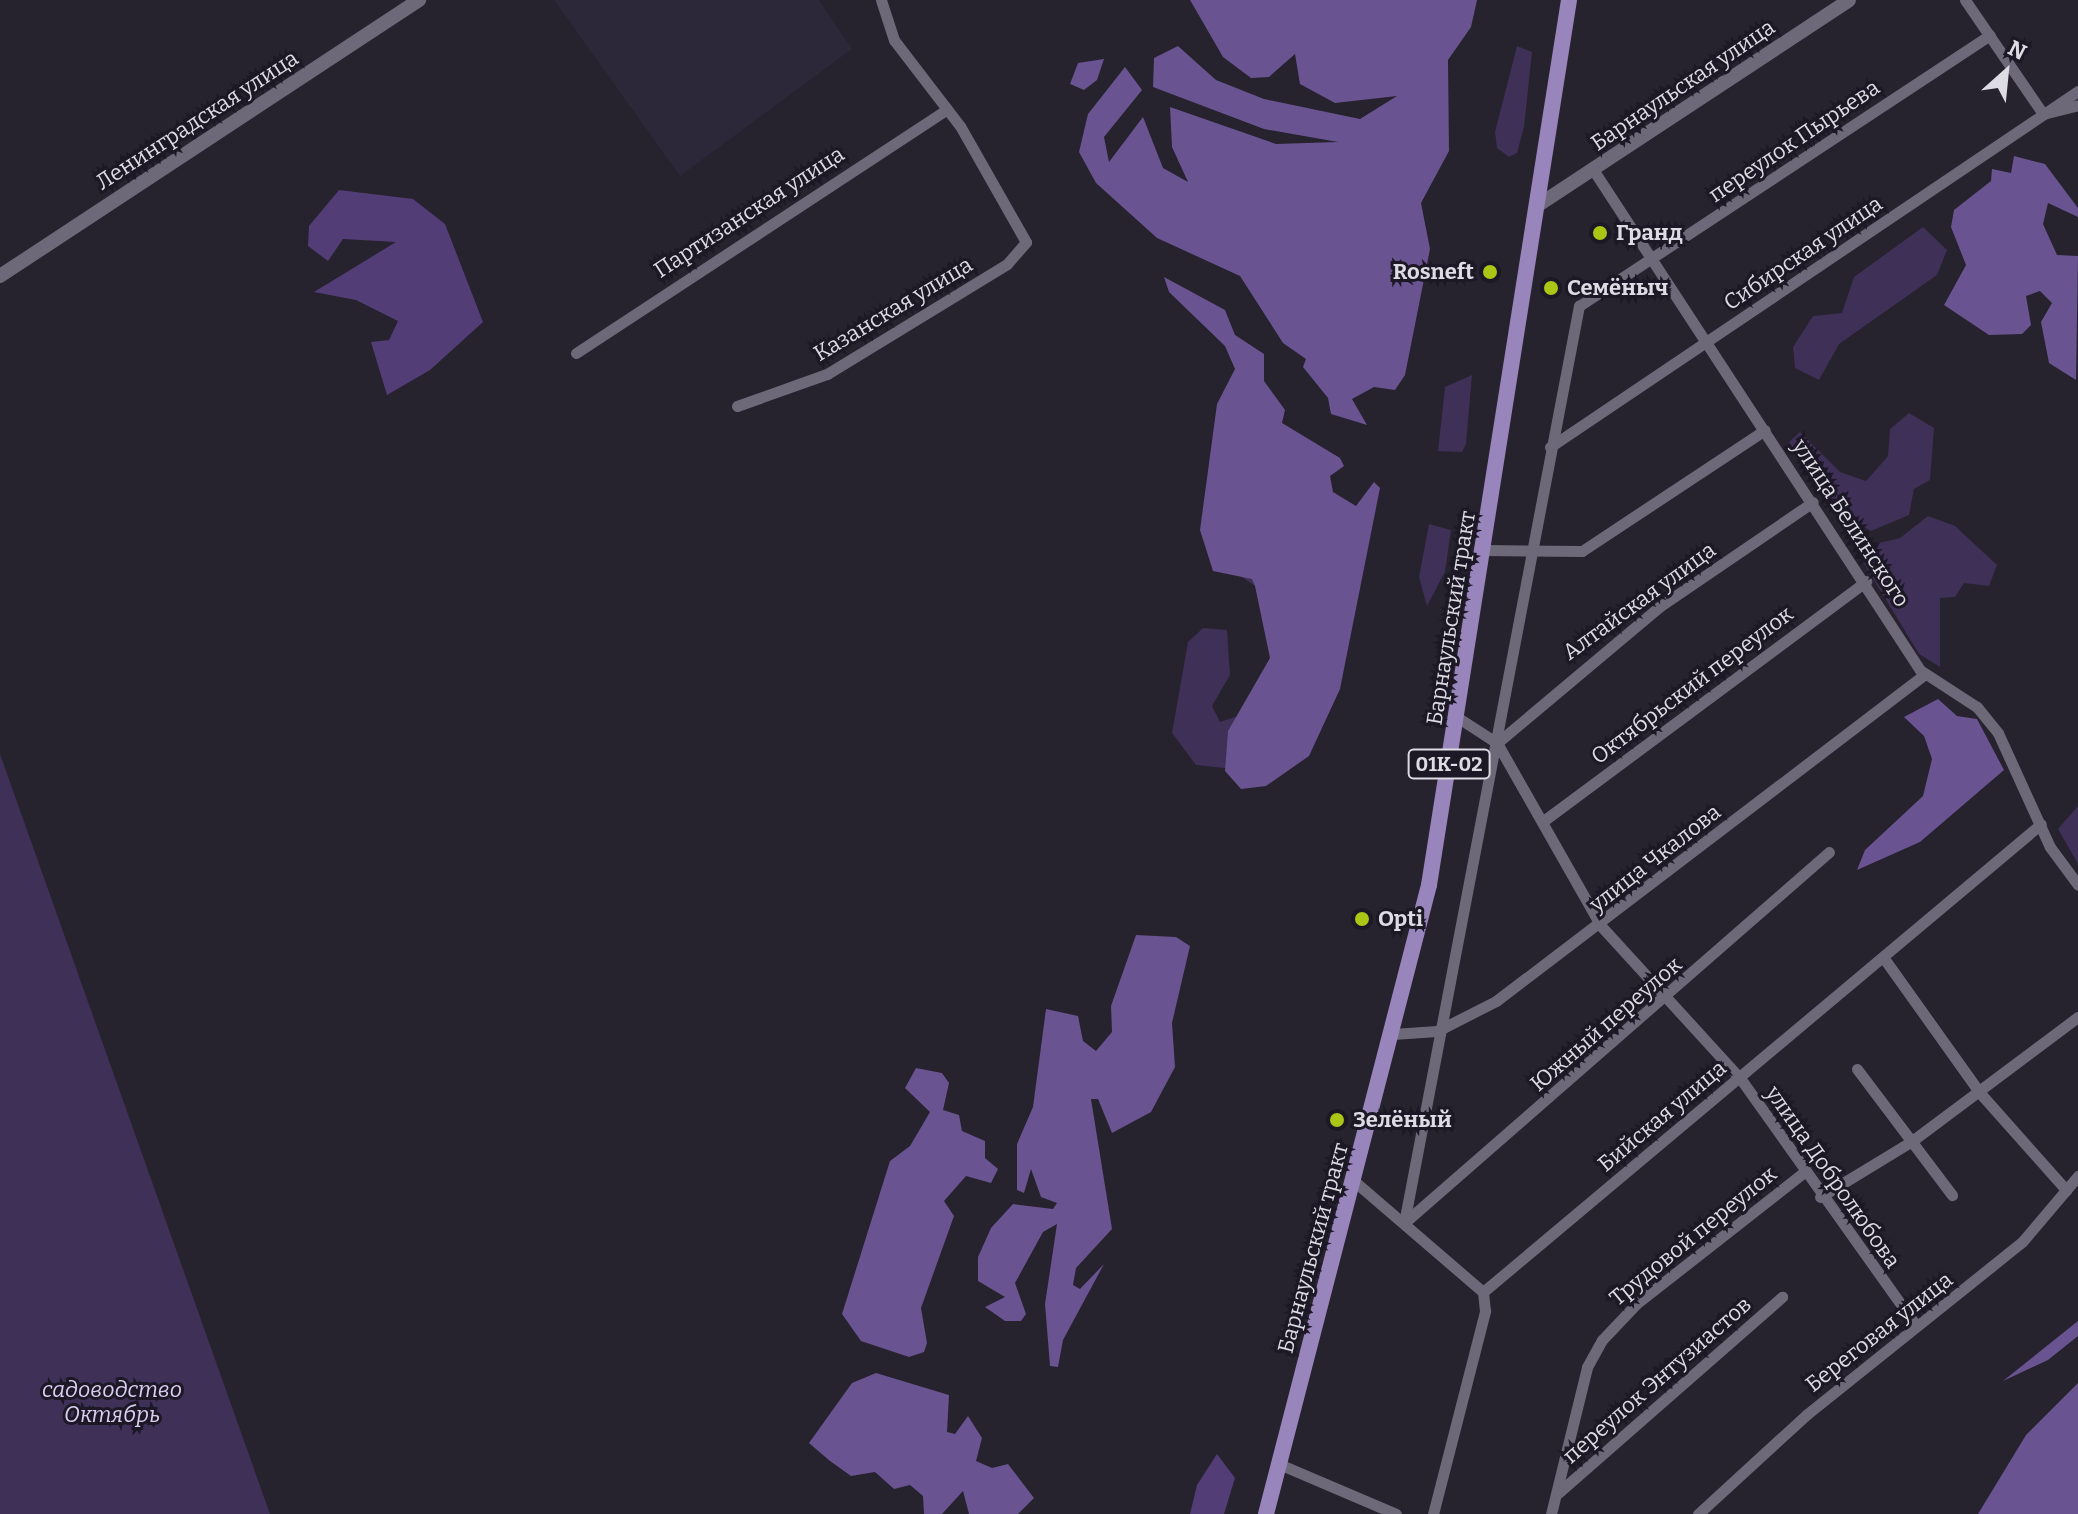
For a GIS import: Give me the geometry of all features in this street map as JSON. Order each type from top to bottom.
[{"type":"main road","name":"Барнаульский тракт","points":[[1266,1514],[1393,1034],[1429,885],[1540,204],[1569,0]]},
{"type":"street","name":"Ленинградская улица","points":[[0,276],[419,0]]},
{"type":"street","points":[[881,0],[894,40],[947,109]]},
{"type":"street","name":"Барнаульская улица","points":[[1540,204],[1849,0]]},
{"type":"street","points":[[1965,0],[2043,114],[2078,105]]},
{"type":"street","name":"переулок Пырьева","points":[[1550,447],[1579,306],[1990,35]]},
{"type":"street","name":"Сибирская улица","points":[[1550,447],[2078,91]]},
{"type":"street","name":"Казанская улица","points":[[737,406],[827,374],[1020,254],[1026,242],[947,109]]},
{"type":"street","name":"Партизанская улица","points":[[576,353],[947,109]]},
{"type":"street","name":"улица Белинского","points":[[1594,171],[1866,581],[1924,675],[1985,715],[2041,824],[2078,885]]},
{"type":"street","points":[[1484,550],[1582,551],[1765,430]]},
{"type":"street","points":[[1404,1223],[1437,1031],[1497,743],[1550,447]]},
{"type":"street","name":"Алтайская улица","points":[[1497,743],[1659,607],[1813,502]]},
{"type":"street","name":"Октябрьский переулок","points":[[1542,822],[1866,581]]},
{"type":"street","name":"улица Чкалова","points":[[1393,1034],[1437,1031],[1496,1001],[1601,926],[1924,675]]},
{"type":"street","name":"улица Добролюбова","points":[[1457,717],[1497,743],[1601,926],[1740,1078],[1820,1197],[1915,1324]]},
{"type":"street","name":"Бийская улица","points":[[1483,1292],[2041,824]]},
{"type":"street","name":"Южный переулок","points":[[1404,1223],[1668,999],[1829,852]]},
{"type":"street","points":[[1883,957],[1980,1093],[2066,1190]]},
{"type":"street","points":[[1820,1197],[1912,1141],[2078,1017]]},
{"type":"street","points":[[1857,1069],[1952,1195]]},
{"type":"street","name":"Трудовой переулок","points":[[1551,1514],[1587,1367],[1602,1340],[1636,1304],[1803,1173]]},
{"type":"street","name":"Береговая улица","points":[[1698,1514],[1915,1324],[2022,1242],[2078,1176]]},
{"type":"street","points":[[1354,1181],[1483,1292],[1485,1311],[1433,1514]]},
{"type":"street","name":"переулок Энтузиастов","points":[[1557,1493],[1782,1297]]},
{"type":"street","points":[[1279,1464],[1396,1514]]},
{"type":"shaded area","points":[[554,0],[819,0],[852,49],[680,176]]},
{"type":"shaded area","points":[[1190,0],[1477,0],[1471,27],[1448,60],[1449,151],[1421,203],[1430,249],[1405,375],[1395,390],[1374,387],[1352,399],[1367,425],[1331,414],[1328,398],[1303,367],[1306,359],[1283,343],[1240,276],[1157,238],[1096,183],[1079,152],[1088,114],[1125,67],[1142,90],[1104,137],[1109,162],[1143,117],[1163,168],[1188,182],[1172,147],[1170,107],[1276,144],[1338,142],[1264,129],[1153,87],[1154,58],[1178,46],[1216,80],[1264,99],[1360,119],[1397,96],[1335,103],[1300,84],[1295,54],[1269,77],[1251,78],[1223,57]]},
{"type":"shaded area","points":[[1104,59],[1097,80],[1084,90],[1070,84],[1078,63]]},
{"type":"shaded area","points":[[2014,156],[2045,164],[2078,208],[2078,217],[2048,203],[2043,224],[2057,255],[2078,256],[2076,380],[2049,363],[2041,322],[2052,303],[2040,291],[2026,296],[2031,325],[2022,334],[1989,335],[1944,305],[1966,265],[1951,227],[1954,210],[1991,181],[1992,169],[2011,173]]},
{"type":"shaded area","points":[[339,190],[413,199],[445,224],[483,322],[430,370],[387,395],[371,342],[389,340],[398,321],[356,300],[314,292],[396,242],[343,239],[328,261],[308,246],[309,226]]},
{"type":"shaded area","points":[[1164,277],[1225,310],[1235,335],[1264,354],[1264,381],[1285,410],[1282,423],[1340,458],[1344,466],[1330,476],[1333,492],[1356,506],[1374,482],[1380,488],[1340,689],[1309,756],[1266,786],[1241,789],[1225,771],[1228,731],[1270,658],[1255,586],[1252,579],[1213,571],[1200,530],[1217,404],[1235,369],[1225,346],[1169,292]]},
{"type":"shaded area","points":[[1938,699],[1957,716],[1977,719],[2004,770],[1920,842],[1857,870],[1865,850],[1923,796],[1932,759],[1924,736],[1904,717]]},
{"type":"shaded area","points":[[1136,935],[1176,937],[1190,946],[1172,1023],[1175,1067],[1151,1112],[1112,1133],[1098,1099],[1091,1099],[1112,1229],[1076,1268],[1073,1285],[1080,1289],[1104,1264],[1063,1340],[1058,1367],[1050,1366],[1045,1304],[1057,1224],[1043,1232],[1015,1283],[1026,1314],[1021,1321],[1005,1321],[985,1307],[1005,1297],[978,1281],[978,1257],[991,1228],[1013,1204],[1053,1209],[1057,1203],[1041,1197],[1031,1169],[1024,1193],[1017,1190],[1017,1144],[1033,1107],[1046,1009],[1078,1016],[1083,1041],[1096,1051],[1112,1032],[1111,1006]]},
{"type":"shaded area","points":[[916,1068],[942,1073],[949,1083],[943,1110],[959,1115],[962,1131],[985,1141],[985,1158],[998,1169],[991,1183],[966,1176],[944,1201],[954,1216],[921,1308],[927,1343],[924,1352],[909,1357],[861,1341],[842,1314],[890,1161],[910,1146],[930,1112],[905,1088]]},
{"type":"shaded area","points":[[2078,1321],[2078,1336],[2048,1360],[2003,1381]]},
{"type":"shaded area","points":[[876,1373],[949,1395],[947,1432],[955,1434],[968,1416],[982,1438],[976,1461],[992,1468],[1008,1464],[1034,1498],[1018,1514],[969,1514],[963,1491],[942,1514],[924,1514],[923,1496],[910,1485],[894,1489],[875,1472],[851,1476],[830,1461],[809,1443],[852,1383]]},
{"type":"shaded area","points":[[2078,1383],[2078,1514],[1978,1514],[2026,1435]]},
{"type":"shaded area","points":[[1217,1454],[1235,1478],[1224,1514],[1190,1514],[1197,1485]]},
{"type":"green space","points":[[1517,46],[1532,52],[1524,127],[1517,153],[1509,157],[1497,148],[1495,132]]},
{"type":"green space","points":[[1923,227],[1947,250],[1937,275],[1839,344],[1819,380],[1795,368],[1793,347],[1813,316],[1842,313],[1854,277]]},
{"type":"green space","points":[[1472,375],[1466,444],[1462,452],[1438,451],[1445,387]]},
{"type":"green space","points":[[1909,413],[1934,428],[1930,480],[1914,489],[1909,515],[1871,531],[1835,510],[1789,442],[1800,432],[1840,472],[1866,481],[1888,456],[1890,429]]},
{"type":"green space","points":[[1928,516],[1955,526],[1997,565],[1989,586],[1964,583],[1955,597],[1940,598],[1940,667],[1919,654],[1863,562],[1866,546],[1900,538]]},
{"type":"green space","points":[[1429,524],[1451,530],[1445,572],[1427,606],[1419,577]]},
{"type":"green space","points":[[1310,530],[1243,770],[1196,765],[1172,733],[1188,642],[1203,628],[1227,630],[1230,675],[1212,706],[1220,722],[1244,714],[1267,681],[1272,641],[1255,586],[1236,573]]},
{"type":"green space","name":"садоводство Октябрь","points":[[0,754],[270,1514],[0,1514]]},
{"type":"green space","points":[[2078,806],[2078,864],[2058,829]]},
{"type":"place","name":"Гранд","points":[[1600,233]]},
{"type":"place","name":"Rosneft","points":[[1490,272]]},
{"type":"place","name":"Семёныч","points":[[1551,288]]},
{"type":"place","name":"Opti","points":[[1362,919]]},
{"type":"place","name":"Зелёный","points":[[1337,1120]]}]
